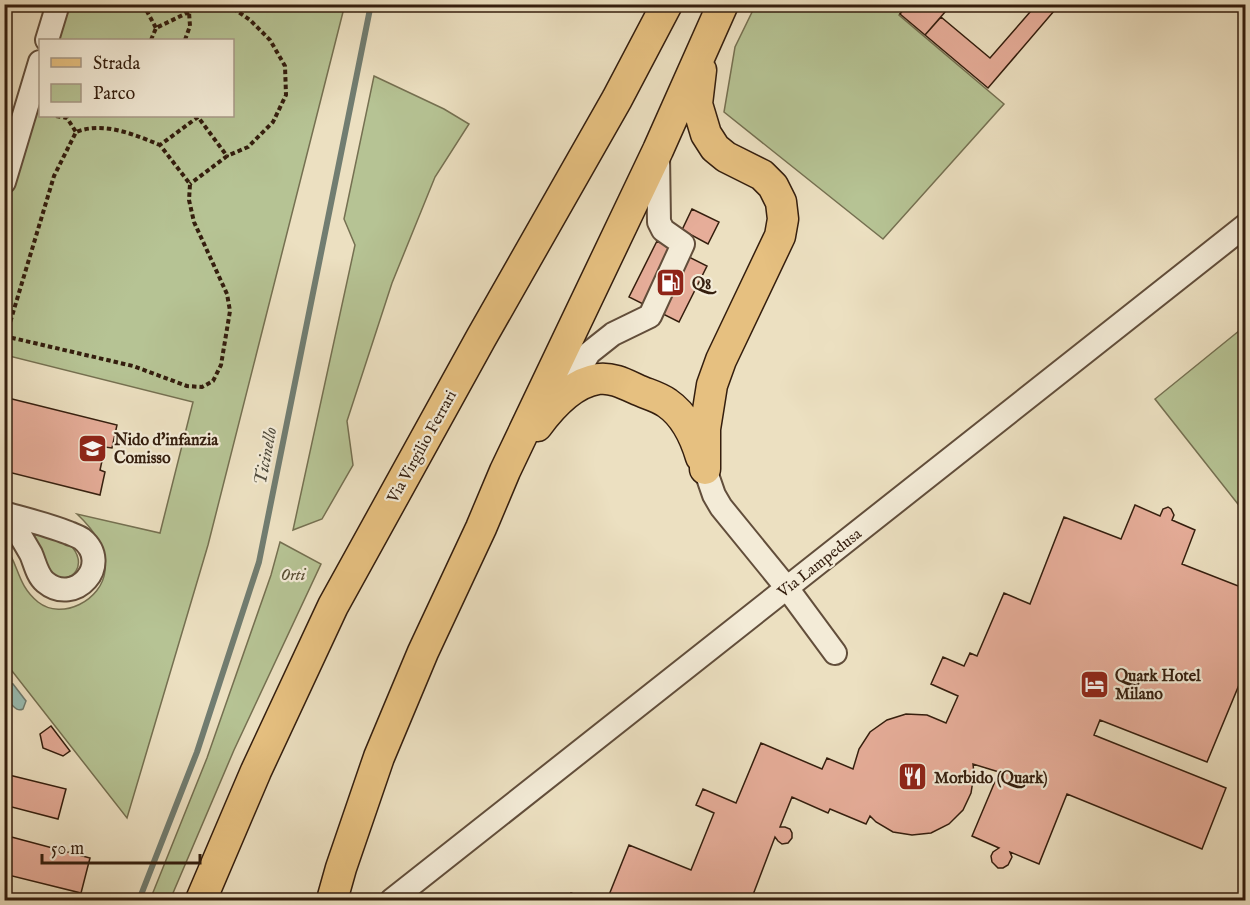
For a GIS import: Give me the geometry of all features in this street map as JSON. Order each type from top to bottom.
[{"type":"main road","name":"Via Virgilio Ferrari","points":[[201,900],[256,771],[333,606],[481,338],[617,99],[667,4]]},
{"type":"main road","points":[[332,900],[379,757],[423,652],[505,471],[658,150],[723,4]]},
{"type":"main road","points":[[704,49],[697,104],[706,134],[715,148],[726,157],[762,175],[773,186],[781,202],[783,219],[780,237],[721,360],[712,385],[705,429],[705,469]]},
{"type":"main road","points":[[505,471],[546,413],[578,386],[599,379],[622,382],[667,403],[682,417],[693,433],[705,469]]},
{"type":"street","points":[[47,39],[58,4]]},
{"type":"street","points":[[4,182],[39,65]]},
{"type":"street","points":[[564,396],[589,353],[613,334],[650,316],[683,244],[663,230],[659,222],[658,150]]},
{"type":"street","name":"Via Lampedusa","points":[[393,900],[1245,225]]},
{"type":"street","points":[[705,469],[721,507],[836,653]]},
{"type":"path","points":[[143,4],[156,28]]},
{"type":"path","points":[[185,39],[190,26],[186,4]]},
{"type":"path","points":[[151,39],[156,28],[189,12],[197,4]]},
{"type":"path","points":[[190,184],[227,156],[248,147],[273,122],[286,95],[285,66],[270,40],[250,20],[227,4]]},
{"type":"path","points":[[69,117],[76,132]]},
{"type":"path","points":[[160,146],[196,117]]},
{"type":"path","points":[[198,117],[227,156]]},
{"type":"path","points":[[87,128],[108,129],[132,134],[160,146],[190,184],[189,200],[194,222],[227,294],[230,311],[221,365],[213,381],[202,387],[187,386],[133,366],[5,336],[54,176],[76,132],[87,128]]},
{"type":"green space","points":[[328,4],[344,8],[208,545],[127,818],[5,662],[5,546],[26,589],[38,602],[58,609],[69,608],[89,599],[97,591],[102,581],[105,571],[104,554],[98,539],[77,514],[160,533],[193,402],[5,355],[5,206],[39,90],[39,117],[234,117],[234,39],[55,39],[66,5]]},
{"type":"green space","points":[[756,4],[906,5],[899,15],[1004,104],[883,239],[724,112],[735,47]]},
{"type":"green space","points":[[374,76],[444,109],[469,124],[435,177],[392,283],[347,421],[353,465],[322,519],[293,530],[355,245],[344,219]]},
{"type":"green space","points":[[1245,326],[1245,513],[1155,399]]},
{"type":"green space","points":[[22,526],[54,536],[70,545],[78,559],[76,571],[66,577],[51,574]]},
{"type":"green space","name":"Orti","points":[[280,542],[321,564],[234,750],[170,900],[150,900],[207,758],[271,575]]},
{"type":"water","points":[[6,682],[13,684],[26,701],[23,709],[18,710],[5,700]]},
{"type":"building","points":[[908,4],[952,4],[925,35],[900,14]]},
{"type":"building","points":[[1037,4],[1060,4],[988,88],[925,35],[941,17],[990,58]]},
{"type":"building","points":[[692,209],[719,222],[708,244],[682,230]]},
{"type":"building","points":[[657,241],[707,266],[679,322],[629,297]]},
{"type":"building","points":[[4,397],[117,425],[112,448],[105,447],[100,470],[105,472],[100,495],[4,471]]},
{"type":"building","points":[[1135,505],[1160,516],[1163,509],[1168,507],[1174,515],[1172,520],[1195,530],[1182,564],[1246,589],[1246,668],[1207,762],[1100,720],[1094,735],[1226,788],[1202,849],[1067,794],[1039,864],[1010,852],[1012,857],[1008,865],[998,868],[992,862],[991,856],[999,848],[972,836],[999,772],[973,764],[971,793],[963,810],[949,824],[931,833],[912,835],[893,832],[870,816],[866,824],[830,809],[828,813],[792,797],[780,827],[790,829],[792,838],[788,843],[782,844],[775,837],[751,900],[667,900],[661,898],[660,900],[607,900],[629,845],[691,870],[714,813],[696,805],[703,789],[736,803],[761,743],[822,769],[827,758],[853,769],[859,749],[870,732],[887,720],[906,714],[927,715],[946,723],[958,696],[931,684],[943,657],[964,666],[970,653],[977,656],[1004,593],[1030,604],[1064,517],[1121,539]]},
{"type":"building","points":[[51,726],[70,751],[63,756],[43,748],[40,734]]},
{"type":"building","points":[[9,775],[66,789],[58,819],[4,805],[4,790]]},
{"type":"building","points":[[4,835],[90,858],[81,893],[4,874]]},
{"type":"building","points":[[571,893],[589,900],[568,900]]},
{"type":"building","points":[[4,894],[25,900],[4,900]]},
{"type":"waterway","name":"Ticinello","points":[[139,900],[197,752],[259,562],[371,4]]},
{"type":"place","name":"Q8","points":[[671,283]]},
{"type":"place","name":"Nido d'infanzia Comisso","points":[[93,448]]},
{"type":"place","name":"Quark Hotel Milano","points":[[1094,684]]},
{"type":"place","name":"Morbido (Quark)","points":[[913,777]]}]
